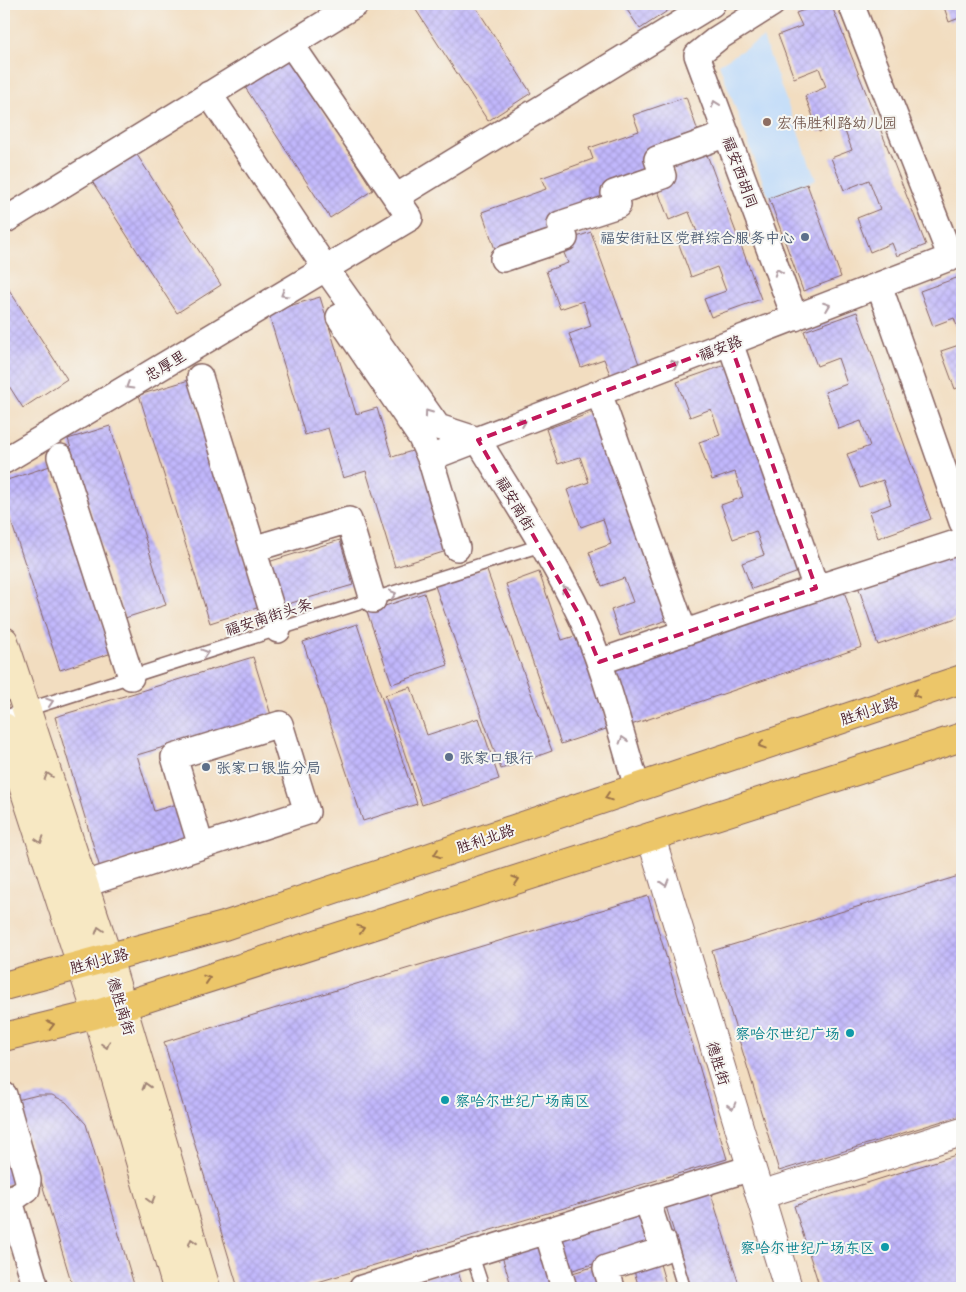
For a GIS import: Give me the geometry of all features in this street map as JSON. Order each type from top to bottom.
[{"type":"highway","name":"胜利北路","points":[[4,986],[224,926],[962,679]]},
{"type":"highway","points":[[4,1037],[97,1014],[962,737]]},
{"type":"main road","name":"德胜南街","points":[[4,641],[15,713],[84,884],[108,958],[206,1288]]},
{"type":"main road","name":"德胜南街","points":[[4,727],[97,1014],[177,1288]]},
{"type":"street","points":[[4,221],[356,4]]},
{"type":"street","points":[[290,44],[396,197],[705,6],[718,38],[772,4]]},
{"type":"street","points":[[851,4],[956,255]]},
{"type":"street","name":"福安西胡同","points":[[718,38],[697,55],[795,318]]},
{"type":"street","points":[[209,94],[326,269],[438,427],[478,440]]},
{"type":"street","points":[[503,259],[565,238],[560,224],[618,205],[614,193],[663,176],[657,159],[726,134]]},
{"type":"street","name":"忠厚里","points":[[4,461],[410,218],[396,197]]},
{"type":"street","name":"福安路","points":[[430,458],[956,255]]},
{"type":"street","points":[[879,286],[962,522]]},
{"type":"street","points":[[326,298],[421,438],[430,458],[457,548]]},
{"type":"street","points":[[730,343],[816,588]]},
{"type":"street","points":[[200,377],[278,630]]},
{"type":"street","points":[[599,393],[684,632]]},
{"type":"street","name":"福安南街","points":[[478,440],[542,545],[581,618],[598,662],[638,787]]},
{"type":"street","points":[[60,457],[130,677]]},
{"type":"street","points":[[253,549],[349,520],[373,600]]},
{"type":"street","points":[[598,662],[962,541]]},
{"type":"street","points":[[57,893],[307,812],[280,724],[174,757],[201,846]]},
{"type":"street","name":"德胜街","points":[[651,837],[788,1288]]},
{"type":"street","points":[[4,1095],[28,1180],[27,1189],[7,1202],[36,1288]]},
{"type":"street","points":[[760,1195],[962,1132]]},
{"type":"street","points":[[362,1288],[751,1168]]},
{"type":"street","points":[[612,1288],[606,1268],[663,1250],[652,1199]]},
{"type":"street","points":[[547,1231],[564,1288]]},
{"type":"lane","name":"福安南街头条","points":[[15,713],[542,545]]},
{"type":"lane","points":[[652,1199],[684,1288]]},
{"type":"lane","points":[[472,1255],[483,1288]]},
{"type":"highlighted area","points":[[730,343],[816,588],[599,662],[581,618],[478,440]]},
{"type":"shaded area","name":"宏伟胜利路幼儿园","points":[[763,38],[816,180],[769,198],[719,64]]},
{"type":"building","points":[[412,4],[474,4],[531,93],[488,121]]},
{"type":"building","points":[[623,4],[678,4],[640,29]]},
{"type":"building","points":[[820,4],[831,4],[926,245],[897,256],[892,243],[870,252],[857,218],[880,209],[869,180],[844,190],[831,158],[852,150],[842,123],[819,132],[805,96],[826,87],[819,68],[794,78],[778,35],[802,26],[796,13]]},
{"type":"building","points":[[943,4],[962,4],[962,17],[949,22]]},
{"type":"building","points":[[285,52],[373,190],[330,218],[241,81]]},
{"type":"building","points":[[686,97],[701,140],[560,233],[497,255],[482,212],[546,189],[541,178],[593,159],[589,148],[639,131],[633,115]]},
{"type":"building","points":[[703,144],[761,299],[711,317],[704,299],[726,291],[717,267],[691,277],[677,239],[697,232],[689,212],[669,220],[655,183],[676,175],[669,157]]},
{"type":"building","points":[[132,147],[221,285],[177,313],[88,175]]},
{"type":"building","name":"福安街社区党群综合服务中心","points":[[807,184],[841,277],[803,291],[769,198]]},
{"type":"building","points":[[591,232],[640,367],[611,377],[604,359],[581,367],[569,334],[591,326],[583,301],[560,309],[546,271],[568,263],[560,243]]},
{"type":"building","points":[[962,276],[962,340],[954,318],[933,326],[920,291]]},
{"type":"building","points":[[4,282],[67,379],[23,408],[4,378]]},
{"type":"building","points":[[320,297],[356,414],[377,408],[392,457],[419,449],[450,550],[395,567],[366,471],[343,478],[328,428],[305,435],[268,312]]},
{"type":"building","points":[[857,312],[931,519],[878,538],[869,512],[891,504],[883,480],[860,488],[847,454],[870,446],[861,421],[839,429],[825,392],[847,384],[838,358],[817,366],[804,331]]},
{"type":"building","points":[[962,344],[962,386],[955,389],[941,351]]},
{"type":"building","points":[[731,363],[804,570],[752,589],[742,563],[764,555],[756,531],[733,539],[721,505],[743,497],[735,472],[712,480],[699,442],[720,435],[711,409],[690,417],[677,382]]},
{"type":"building","points":[[189,380],[260,607],[210,623],[139,395]]},
{"type":"building","points":[[599,410],[673,618],[620,636],[611,610],[633,602],[624,578],[602,586],[589,552],[611,544],[603,519],[581,527],[567,490],[589,482],[580,457],[558,464],[546,429]]},
{"type":"building","points":[[110,426],[166,605],[125,618],[68,439]]},
{"type":"building","points":[[50,466],[112,653],[60,670],[4,500],[4,481]]},
{"type":"building","points":[[340,540],[353,585],[281,606],[268,562]]},
{"type":"building","points":[[962,551],[962,616],[878,645],[858,586]]},
{"type":"building","points":[[486,568],[552,751],[501,769],[435,586]]},
{"type":"building","points":[[539,572],[562,640],[578,635],[609,728],[561,744],[506,584]]},
{"type":"building","points":[[843,588],[862,647],[631,725],[611,666]]},
{"type":"building","points":[[424,593],[448,665],[392,684],[367,612]]},
{"type":"building","points":[[357,624],[417,804],[363,821],[303,642]]},
{"type":"building","points":[[253,657],[271,715],[137,755],[154,811],[177,804],[188,841],[100,868],[55,717]]},
{"type":"building","name":"张家口银行","points":[[411,687],[427,735],[479,718],[499,779],[422,805],[385,695]]},
{"type":"building","name":"察哈尔世纪广场","points":[[962,875],[962,1115],[779,1171],[712,951]]},
{"type":"building","name":"察哈尔世纪广场南区","points":[[648,896],[727,1159],[298,1288],[238,1288],[164,1042]]},
{"type":"building","points":[[38,1095],[52,1095],[66,1102],[86,1124],[135,1288],[73,1288],[17,1100]]},
{"type":"building","points":[[4,1135],[19,1181],[4,1185]]},
{"type":"building","name":"察哈尔世纪广场东区","points":[[962,1153],[962,1288],[820,1288],[794,1206]]},
{"type":"building","points":[[709,1187],[740,1288],[691,1288],[664,1200]]},
{"type":"building","points":[[645,1209],[656,1245],[563,1273],[552,1237]]},
{"type":"building","points":[[546,1239],[561,1288],[512,1288],[501,1253]]},
{"type":"building","points":[[658,1257],[667,1288],[639,1288],[632,1264]]},
{"type":"building","points":[[596,1266],[603,1288],[574,1288],[569,1274]]},
{"type":"building","points":[[457,1268],[463,1288],[391,1288]]},
{"type":"place","name":"宏伟胜利路幼儿园","points":[[767,122]]},
{"type":"place","name":"福安街社区党群综合服务中心","points":[[805,237]]},
{"type":"place","name":"张家口银行","points":[[449,757]]},
{"type":"place","name":"张家口银监分局","points":[[206,767]]},
{"type":"place","name":"察哈尔世纪广场","points":[[850,1033]]},
{"type":"place","name":"察哈尔世纪广场南区","points":[[445,1100]]},
{"type":"place","name":"察哈尔世纪广场东区","points":[[885,1247]]}]
